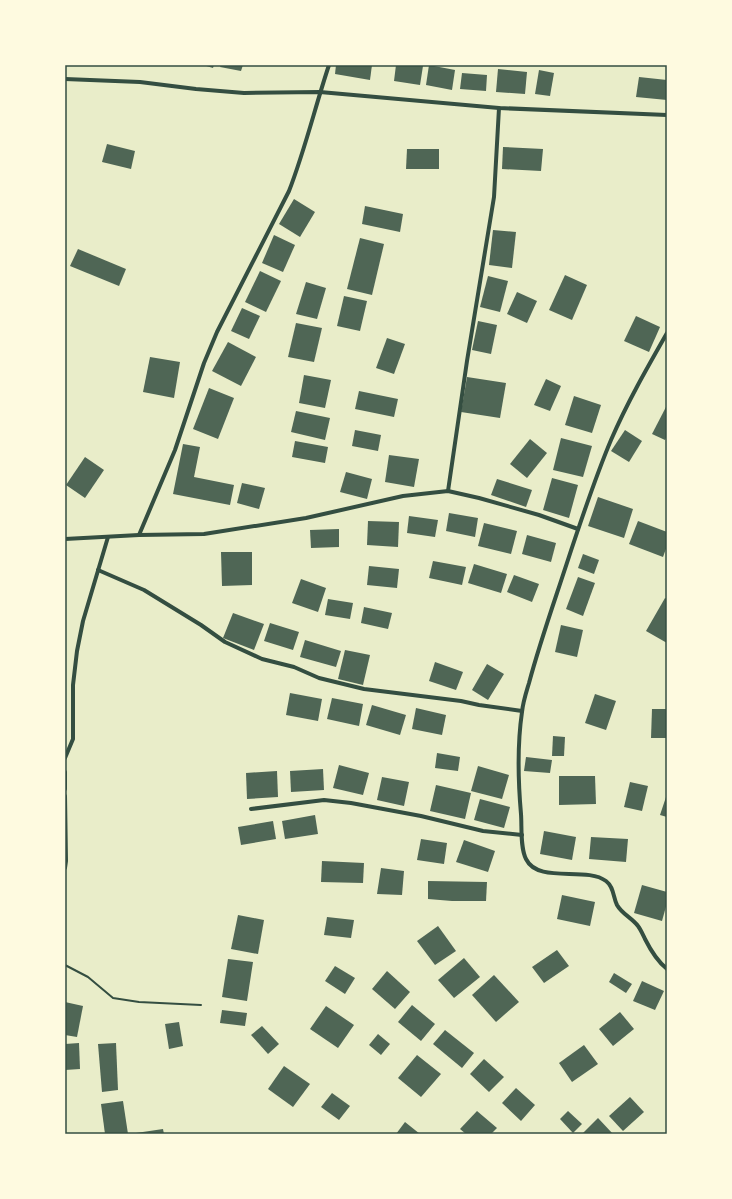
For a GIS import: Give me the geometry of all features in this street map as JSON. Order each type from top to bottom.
[{"type":"street","points":[[139,535],[175,450],[204,363],[217,332],[290,191],[329,65]]},
{"type":"street","points":[[65,79],[140,82],[244,93],[320,92],[499,108],[667,115]]},
{"type":"street","points":[[448,491],[467,361],[494,197],[499,108]]},
{"type":"street","points":[[667,333],[628,403],[611,439],[596,476],[578,529],[534,662],[522,711],[518,778],[523,851],[527,861],[533,867],[540,870],[555,873],[590,875],[608,882],[613,892],[615,901],[619,907],[640,928],[650,950],[657,960],[667,969]]},
{"type":"street","points":[[65,538],[204,534],[306,518],[403,496],[448,491],[539,515],[578,529]]},
{"type":"street","points":[[65,758],[73,739],[73,685],[77,651],[83,621],[108,537]]},
{"type":"street","points":[[98,570],[144,590],[201,625],[225,642],[262,659],[294,667],[319,678],[364,689],[461,700],[479,705],[522,711]]},
{"type":"street","points":[[65,772],[65,789]]},
{"type":"street","points":[[65,796],[65,868]]},
{"type":"street","points":[[251,809],[324,800],[351,803],[421,816],[483,832],[522,835]]},
{"type":"path","points":[[65,965],[88,977],[113,998],[139,1002],[201,1005]]},
{"type":"building","points":[[203,65],[214,65],[213,68]]},
{"type":"building","points":[[221,65],[243,65],[241,71],[220,67]]},
{"type":"building","points":[[336,65],[372,65],[370,80],[335,74]]},
{"type":"building","points":[[396,65],[423,66],[420,85],[394,81]]},
{"type":"building","points":[[429,65],[455,70],[452,90],[426,85]]},
{"type":"building","points":[[498,69],[527,72],[525,94],[496,92]]},
{"type":"building","points":[[539,70],[554,73],[550,96],[535,94]]},
{"type":"building","points":[[462,73],[487,75],[486,91],[460,89]]},
{"type":"building","points":[[639,77],[667,80],[667,100],[636,97]]},
{"type":"building","points":[[107,144],[135,151],[131,169],[102,162]]},
{"type":"building","points":[[503,147],[543,149],[541,171],[502,169]]},
{"type":"building","points":[[407,149],[439,149],[439,169],[406,169]]},
{"type":"building","points":[[294,199],[315,212],[300,237],[279,224]]},
{"type":"building","points":[[365,206],[403,214],[400,232],[362,224]]},
{"type":"building","points":[[493,230],[516,232],[512,268],[489,265]]},
{"type":"building","points":[[274,235],[295,245],[283,272],[262,263]]},
{"type":"building","points":[[360,238],[384,244],[372,295],[347,289]]},
{"type":"building","points":[[78,249],[126,269],[119,286],[70,266]]},
{"type":"building","points":[[260,271],[281,281],[266,312],[245,302]]},
{"type":"building","points":[[565,275],[587,285],[572,320],[549,310]]},
{"type":"building","points":[[488,276],[508,281],[500,312],[480,307]]},
{"type":"building","points":[[306,282],[326,288],[317,319],[296,314]]},
{"type":"building","points":[[517,292],[537,301],[527,323],[507,314]]},
{"type":"building","points":[[344,296],[367,301],[360,331],[337,326]]},
{"type":"building","points":[[242,308],[260,316],[249,339],[231,331]]},
{"type":"building","points":[[636,316],[660,327],[649,352],[624,341]]},
{"type":"building","points":[[478,321],[497,325],[491,354],[472,350]]},
{"type":"building","points":[[296,323],[322,328],[314,362],[288,357]]},
{"type":"building","points":[[387,338],[405,344],[394,374],[376,368]]},
{"type":"building","points":[[228,342],[256,357],[241,386],[212,371]]},
{"type":"building","points":[[150,357],[180,362],[174,398],[143,392]]},
{"type":"building","points":[[304,375],[331,380],[325,408],[299,403]]},
{"type":"building","points":[[467,377],[506,383],[500,418],[461,412]]},
{"type":"building","points":[[546,379],[561,386],[550,411],[534,405]]},
{"type":"building","points":[[209,388],[234,398],[218,439],[193,429]]},
{"type":"building","points":[[359,391],[398,399],[394,417],[355,409]]},
{"type":"building","points":[[574,396],[601,405],[592,433],[565,425]]},
{"type":"building","points":[[667,405],[667,436],[665,440],[652,434]]},
{"type":"building","points":[[296,411],[330,418],[325,440],[291,432]]},
{"type":"building","points":[[355,430],[381,435],[378,451],[352,446]]},
{"type":"building","points":[[625,430],[642,441],[629,462],[611,451]]},
{"type":"building","points":[[561,438],[592,446],[583,477],[553,470]]},
{"type":"building","points":[[530,439],[547,453],[527,478],[510,464]]},
{"type":"building","points":[[295,441],[328,447],[325,463],[292,457]]},
{"type":"building","points":[[183,444],[200,447],[194,477],[234,485],[230,505],[173,494]]},
{"type":"building","points":[[389,455],[419,459],[414,487],[385,482]]},
{"type":"building","points":[[85,457],[104,470],[85,498],[66,485]]},
{"type":"building","points":[[346,472],[372,479],[367,499],[340,492]]},
{"type":"building","points":[[552,478],[578,485],[569,518],[543,510]]},
{"type":"building","points":[[497,479],[532,490],[526,507],[491,495]]},
{"type":"building","points":[[242,483],[265,488],[259,509],[237,503]]},
{"type":"building","points":[[598,497],[633,509],[624,538],[588,526]]},
{"type":"building","points":[[449,513],[478,518],[475,537],[446,531]]},
{"type":"building","points":[[409,516],[438,520],[435,537],[407,533]]},
{"type":"building","points":[[368,521],[399,522],[398,547],[367,545]]},
{"type":"building","points":[[638,521],[667,532],[667,546],[663,557],[629,544]]},
{"type":"building","points":[[484,523],[517,531],[511,554],[478,546]]},
{"type":"building","points":[[339,529],[339,547],[311,548],[310,530]]},
{"type":"building","points":[[527,535],[556,543],[551,562],[522,554]]},
{"type":"building","points":[[221,552],[252,552],[252,585],[222,586]]},
{"type":"building","points":[[583,554],[599,560],[594,574],[578,568]]},
{"type":"building","points":[[433,561],[466,567],[462,585],[429,578]]},
{"type":"building","points":[[474,564],[507,574],[501,593],[468,583]]},
{"type":"building","points":[[369,566],[399,569],[397,588],[367,585]]},
{"type":"building","points":[[514,575],[539,584],[532,602],[507,592]]},
{"type":"building","points":[[578,577],[595,583],[583,616],[566,609]]},
{"type":"building","points":[[301,579],[326,588],[318,612],[292,603]]},
{"type":"building","points":[[665,598],[667,599],[667,643],[646,631]]},
{"type":"building","points":[[328,599],[353,603],[350,619],[325,615]]},
{"type":"building","points":[[364,607],[392,613],[388,629],[361,623]]},
{"type":"building","points":[[233,613],[264,624],[254,650],[223,638]]},
{"type":"building","points":[[270,623],[299,632],[293,650],[264,641]]},
{"type":"building","points":[[561,625],[583,630],[577,657],[555,652]]},
{"type":"building","points":[[305,640],[341,651],[336,667],[300,657]]},
{"type":"building","points":[[345,650],[370,655],[363,685],[338,679]]},
{"type":"building","points":[[435,662],[463,672],[456,690],[429,681]]},
{"type":"building","points":[[487,664],[504,674],[488,700],[472,690]]},
{"type":"building","points":[[290,693],[322,699],[318,721],[286,715]]},
{"type":"building","points":[[595,694],[616,701],[606,730],[585,723]]},
{"type":"building","points":[[332,698],[363,704],[359,726],[327,719]]},
{"type":"building","points":[[372,705],[406,715],[400,735],[366,725]]},
{"type":"building","points":[[416,708],[446,715],[442,735],[412,729]]},
{"type":"building","points":[[652,709],[667,709],[667,738],[651,738]]},
{"type":"building","points":[[553,736],[565,737],[564,756],[552,756]]},
{"type":"building","points":[[437,753],[460,757],[458,771],[435,768]]},
{"type":"building","points":[[526,757],[552,760],[550,773],[524,771]]},
{"type":"building","points":[[339,765],[369,773],[363,795],[333,788]]},
{"type":"building","points":[[478,766],[509,775],[502,799],[471,791]]},
{"type":"building","points":[[323,769],[324,790],[291,792],[290,771]]},
{"type":"building","points":[[277,771],[278,797],[247,799],[246,773]]},
{"type":"building","points":[[559,776],[595,776],[596,804],[559,805]]},
{"type":"building","points":[[382,777],[409,782],[404,806],[377,800]]},
{"type":"building","points":[[630,782],[648,786],[642,811],[624,807]]},
{"type":"building","points":[[436,785],[471,793],[465,819],[430,811]]},
{"type":"building","points":[[667,794],[667,817],[660,815]]},
{"type":"building","points":[[480,799],[510,807],[504,828],[474,820]]},
{"type":"building","points":[[315,815],[318,834],[285,839],[282,821]]},
{"type":"building","points":[[273,821],[276,839],[241,845],[238,827]]},
{"type":"building","points":[[544,831],[576,837],[572,860],[540,854]]},
{"type":"building","points":[[591,837],[628,839],[626,862],[589,859]]},
{"type":"building","points":[[421,839],[447,843],[444,864],[417,860]]},
{"type":"building","points":[[464,840],[495,851],[488,872],[456,862]]},
{"type":"building","points":[[322,861],[364,863],[363,883],[321,882]]},
{"type":"building","points":[[381,868],[404,871],[402,895],[377,894]]},
{"type":"building","points":[[428,881],[487,882],[486,901],[428,899]]},
{"type":"building","points":[[642,885],[667,892],[667,903],[662,921],[634,913]]},
{"type":"building","points":[[562,895],[595,902],[590,926],[557,919]]},
{"type":"building","points":[[238,915],[264,920],[258,954],[231,949]]},
{"type":"building","points":[[327,917],[354,920],[351,938],[324,935]]},
{"type":"building","points":[[438,926],[456,951],[435,965],[417,941]]},
{"type":"building","points":[[557,950],[569,966],[544,983],[532,967]]},
{"type":"building","points":[[464,958],[480,977],[454,998],[438,980]]},
{"type":"building","points":[[228,959],[253,962],[247,1001],[222,997]]},
{"type":"building","points":[[335,966],[355,978],[345,994],[325,981]]},
{"type":"building","points":[[387,971],[410,992],[395,1009],[372,989]]},
{"type":"building","points":[[614,973],[632,984],[626,993],[609,982]]},
{"type":"building","points":[[494,975],[519,1002],[496,1022],[472,995]]},
{"type":"building","points":[[642,981],[664,991],[655,1010],[633,1001]]},
{"type":"building","points":[[65,1002],[83,1006],[77,1037],[65,1035]]},
{"type":"building","points":[[412,1005],[435,1024],[421,1041],[398,1022]]},
{"type":"building","points":[[326,1006],[354,1025],[338,1048],[310,1029]]},
{"type":"building","points":[[222,1010],[247,1013],[245,1026],[220,1023]]},
{"type":"building","points":[[620,1012],[634,1029],[613,1046],[599,1029]]},
{"type":"building","points":[[179,1022],[183,1046],[169,1049],[165,1024]]},
{"type":"building","points":[[262,1026],[279,1044],[268,1054],[251,1035]]},
{"type":"building","points":[[445,1030],[474,1053],[462,1068],[433,1044]]},
{"type":"building","points":[[378,1034],[390,1044],[381,1055],[369,1045]]},
{"type":"building","points":[[79,1043],[80,1069],[65,1070],[65,1044]]},
{"type":"building","points":[[116,1043],[118,1090],[102,1092],[98,1044]]},
{"type":"building","points":[[584,1045],[598,1064],[572,1082],[559,1063]]},
{"type":"building","points":[[417,1055],[441,1074],[421,1097],[398,1078]]},
{"type":"building","points":[[484,1059],[504,1077],[489,1092],[470,1074]]},
{"type":"building","points":[[284,1066],[310,1084],[293,1107],[268,1089]]},
{"type":"building","points":[[516,1088],[535,1105],[521,1121],[502,1103]]},
{"type":"building","points":[[332,1093],[350,1106],[339,1120],[321,1107]]},
{"type":"building","points":[[630,1097],[644,1112],[623,1131],[609,1116]]},
{"type":"building","points":[[123,1101],[128,1134],[105,1134],[101,1104]]},
{"type":"building","points":[[477,1111],[497,1128],[491,1134],[466,1134],[460,1129]]},
{"type":"building","points":[[568,1111],[582,1124],[573,1133],[560,1119]]},
{"type":"building","points":[[598,1118],[613,1134],[582,1134]]},
{"type":"building","points":[[405,1122],[420,1134],[396,1134]]},
{"type":"building","points":[[163,1129],[164,1134],[136,1134],[136,1133]]}]
